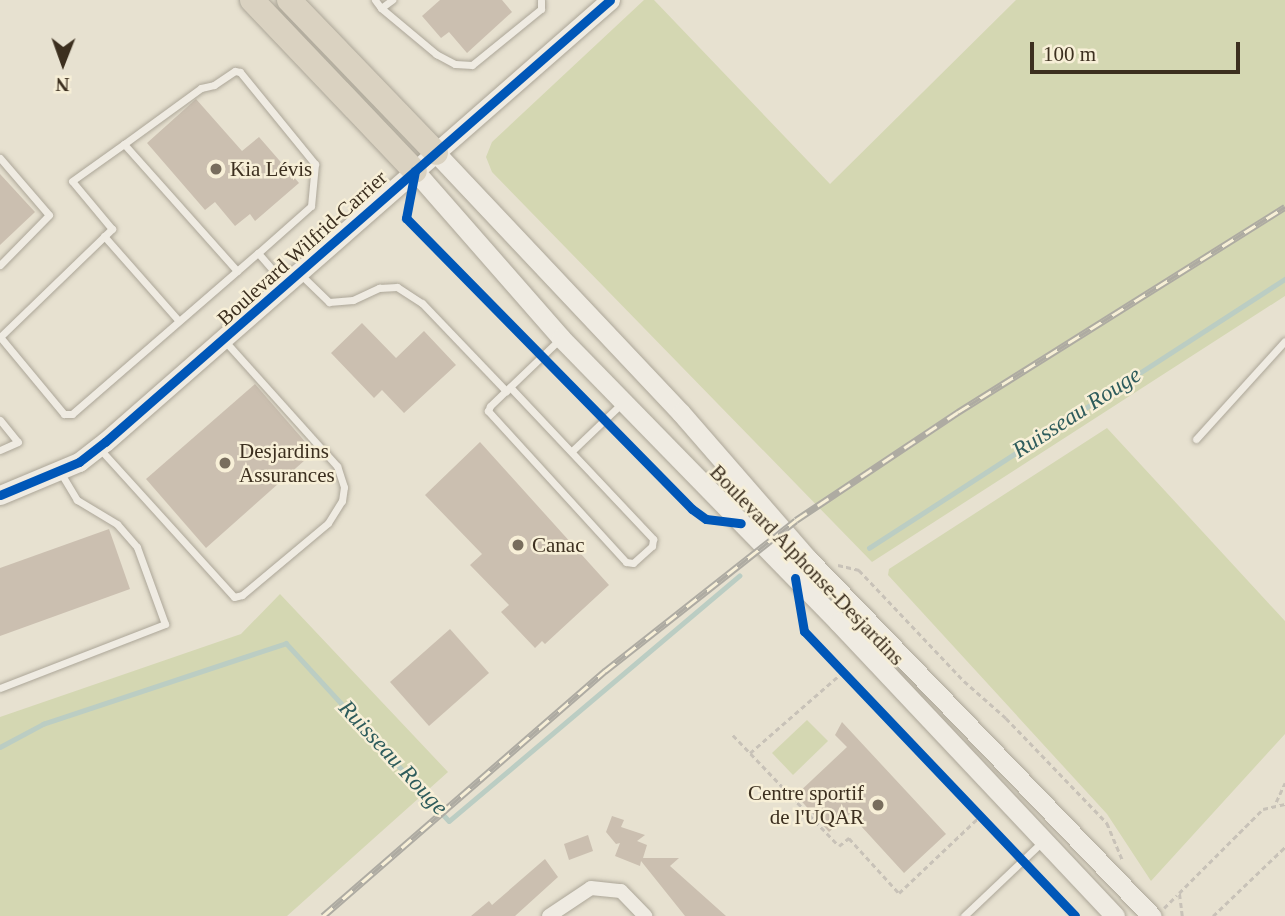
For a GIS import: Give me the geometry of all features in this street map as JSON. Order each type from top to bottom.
[{"type":"highway","points":[[252,0],[415,171]]},
{"type":"highway","points":[[289,0],[436,153]]},
{"type":"main road","name":"Boulevard Wilfrid-Carrier","points":[[0,495],[60,472],[98,448],[610,0]]},
{"type":"main road","name":"Boulevard Alphonse-Desjardins","points":[[436,153],[681,414],[807,558],[1153,916]]},
{"type":"main road","name":"Boulevard Alphonse-Desjardins","points":[[415,171],[561,338],[1115,916]]},
{"type":"street","points":[[549,916],[591,888],[621,891],[645,916]]},
{"type":"lane","points":[[374,0],[436,54],[455,64],[472,65],[541,9],[541,0]]},
{"type":"lane","points":[[381,8],[392,0]]},
{"type":"lane","points":[[234,71],[240,72],[314,164],[311,206],[72,414],[64,414],[0,337],[112,229],[72,181],[124,145],[201,88],[214,85],[234,71]]},
{"type":"lane","points":[[124,145],[237,271]]},
{"type":"lane","points":[[0,158],[50,215],[0,265]]},
{"type":"lane","points":[[104,236],[179,321]]},
{"type":"lane","points":[[258,253],[329,302],[352,300],[390,286],[411,295],[508,389],[572,451],[653,539],[652,546],[633,563],[626,562],[491,419],[490,406],[508,389],[561,338]]},
{"type":"lane","points":[[98,448],[228,595],[242,595],[328,523],[342,501],[344,488],[337,466],[224,340]]},
{"type":"lane","points":[[1196,439],[1285,341]]},
{"type":"lane","points":[[572,451],[624,401]]},
{"type":"lane","points":[[0,420],[18,442],[0,450]]},
{"type":"lane","points":[[0,688],[165,624],[137,547],[117,524],[77,500],[60,472]]},
{"type":"lane","points":[[964,916],[1044,840]]},
{"type":"path","points":[[807,558],[859,570],[1107,823],[1127,870]]},
{"type":"path","points":[[835,664],[852,682]]},
{"type":"path","points":[[750,753],[843,672]]},
{"type":"path","points":[[733,735],[839,846],[849,838],[899,893],[980,816]]},
{"type":"path","points":[[1275,803],[1285,783]]},
{"type":"path","points":[[1153,916],[1263,809],[1275,803],[1285,804]]},
{"type":"path","points":[[971,806],[988,824]]},
{"type":"path","points":[[1213,916],[1285,847]]},
{"type":"path","points":[[1179,893],[1182,916]]},
{"type":"green space","points":[[644,0],[654,0],[830,184],[1016,0],[1285,0],[1285,296],[872,562],[492,172],[486,157],[492,142]]},
{"type":"green space","points":[[1107,428],[1285,621],[1285,734],[1151,881],[1107,814],[888,575],[889,569]]},
{"type":"green space","points":[[280,594],[448,772],[287,916],[0,916],[0,717],[241,634]]},
{"type":"green space","points":[[807,720],[828,741],[793,775],[772,753]]},
{"type":"building","points":[[440,0],[502,0],[512,12],[467,53],[449,32],[441,38],[422,16]]},
{"type":"building","points":[[196,99],[242,151],[259,137],[299,183],[255,221],[250,214],[235,226],[215,202],[205,210],[147,143]]},
{"type":"building","points":[[0,174],[35,212],[0,245]]},
{"type":"building","points":[[362,323],[396,358],[424,331],[456,365],[404,413],[382,390],[374,398],[331,353]]},
{"type":"building","points":[[255,384],[314,452],[206,548],[146,479]]},
{"type":"building","points":[[480,442],[609,585],[545,644],[542,641],[535,648],[501,612],[509,605],[470,565],[482,554],[425,495]]},
{"type":"building","points":[[109,529],[130,589],[0,636],[0,568]]},
{"type":"building","points":[[450,629],[489,673],[429,726],[390,682]]},
{"type":"building","points":[[842,722],[946,834],[904,873],[850,814],[829,832],[796,795],[847,747],[835,735]]},
{"type":"building","points":[[612,816],[624,820],[621,827],[645,835],[637,841],[647,845],[643,858],[679,858],[670,866],[726,916],[685,916],[641,861],[640,866],[615,856],[620,843],[616,844],[606,832]]},
{"type":"building","points":[[588,835],[593,851],[569,860],[564,844]]},
{"type":"building","points":[[545,859],[558,877],[515,916],[471,916],[489,901],[492,905]]},
{"type":"waterway","name":"Ruisseau Rouge","points":[[869,548],[1285,279]]},
{"type":"waterway","name":"Ruisseau Rouge","points":[[0,747],[43,724],[286,643],[449,821],[739,576]]},
{"type":"railway","points":[[323,916],[605,671],[796,520],[958,412],[1285,207]]},
{"type":"cycle path","points":[[0,495],[79,462],[105,442],[610,0]]},
{"type":"cycle path","points":[[415,171],[406,218],[692,509],[706,519],[741,523]]},
{"type":"cycle path","points":[[795,578],[804,631],[1075,916]]},
{"type":"place","name":"Kia Lévis","points":[[216,169]]},
{"type":"place","name":"Desjardins Assurances","points":[[225,463]]},
{"type":"place","name":"Canac","points":[[518,545]]},
{"type":"place","name":"Centre sportif de l'UQAR","points":[[878,805]]}]
